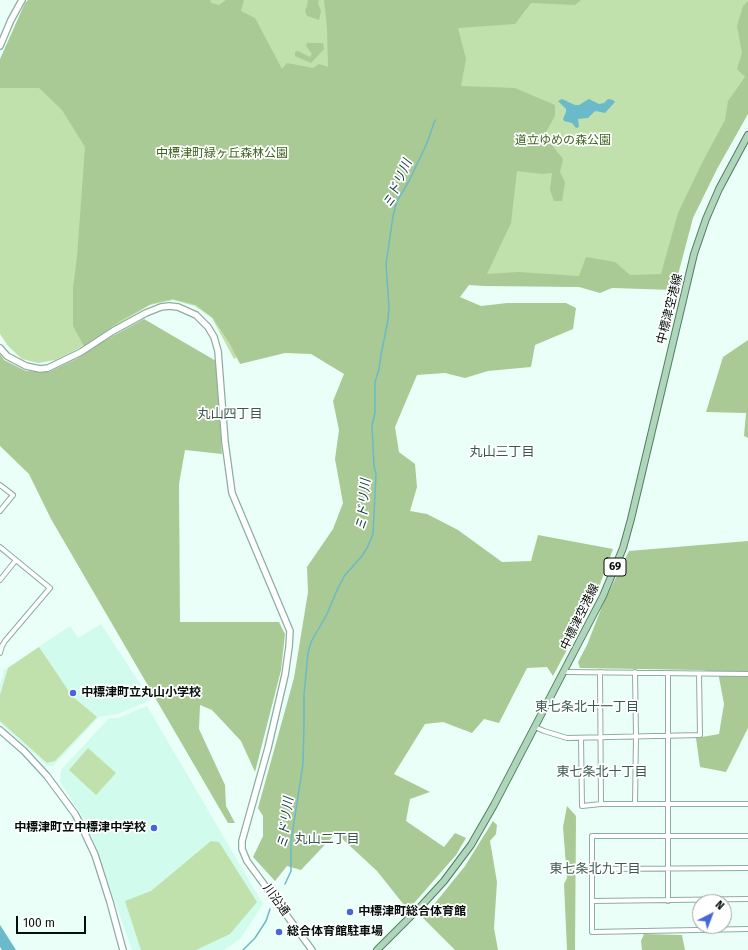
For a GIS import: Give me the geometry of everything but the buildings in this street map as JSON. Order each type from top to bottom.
[{"type":"main road","name":"中標津空港線","points":[[377,950],[423,904],[457,865],[494,805],[565,672],[603,596],[623,548],[694,254],[706,219],[719,189],[748,135]]},
{"type":"street","points":[[0,46],[11,20],[22,0]]},
{"type":"street","name":"川沿通","points":[[0,348],[7,356],[26,366],[40,369],[48,368],[81,352],[113,331],[146,313],[161,307],[169,306],[178,307],[196,315],[208,327],[214,337],[218,352],[224,442],[232,493],[290,631],[285,675],[268,748],[242,842],[242,849],[248,861],[312,950]]},
{"type":"street","points":[[0,485],[13,495],[0,511]]},
{"type":"street","points":[[0,547],[50,588],[5,641],[0,653]]},
{"type":"street","points":[[0,580],[16,560]]},
{"type":"street","points":[[0,637],[5,641]]},
{"type":"street","points":[[565,672],[748,674]]},
{"type":"street","points":[[600,672],[601,804]]},
{"type":"street","points":[[635,672],[635,804]]},
{"type":"street","points":[[668,673],[668,901]]},
{"type":"street","points":[[535,727],[567,738],[700,735],[699,674]]},
{"type":"street","points":[[0,730],[24,751],[47,776],[81,825],[95,855],[123,950]]},
{"type":"street","points":[[581,738],[582,806],[601,804],[748,804]]},
{"type":"street","points":[[692,928],[592,932],[592,836],[748,836]]},
{"type":"street","points":[[592,869],[748,868]]},
{"type":"street","points":[[732,900],[748,900]]},
{"type":"street","points":[[592,901],[692,901]]},
{"type":"street","points":[[732,929],[748,929]]},
{"type":"shaded area","name":"中標津町立丸山小学校","points":[[101,624],[151,700],[118,714],[99,717],[53,766],[47,766],[0,723],[0,685],[4,670],[70,626],[78,638]]},
{"type":"shaded area","name":"中標津町立中標津中学校","points":[[147,706],[263,904],[240,939],[224,950],[132,950],[88,825],[60,782],[61,770],[109,718],[118,718]]},
{"type":"green space","points":[[28,0],[748,0],[748,110],[692,216],[673,283],[378,281],[234,359],[212,318],[195,306],[173,300],[150,305],[79,348],[55,360],[38,363],[22,359],[8,346],[0,334],[0,63]]},
{"type":"green space","name":"中標津町緑ヶ丘森林公園","points":[[28,0],[210,0],[211,3],[219,5],[226,0],[244,0],[241,11],[255,18],[282,69],[287,63],[313,68],[319,64],[328,67],[327,27],[324,0],[581,0],[575,5],[531,3],[515,24],[458,28],[466,59],[461,86],[515,88],[555,105],[555,116],[546,132],[548,140],[563,159],[560,172],[565,182],[562,201],[554,201],[550,190],[552,173],[542,174],[517,171],[511,223],[487,274],[518,272],[579,276],[586,257],[615,262],[630,275],[661,274],[678,213],[725,120],[728,101],[745,77],[737,69],[742,53],[737,26],[743,6],[748,1],[748,114],[717,169],[693,218],[674,290],[612,288],[600,293],[579,287],[469,285],[460,297],[481,306],[507,303],[566,303],[576,308],[573,329],[535,345],[531,367],[488,371],[465,378],[445,373],[417,375],[395,427],[399,452],[415,464],[417,487],[410,511],[427,514],[458,530],[502,562],[531,561],[538,535],[613,549],[596,595],[553,676],[547,667],[527,668],[499,723],[484,719],[472,733],[443,722],[425,724],[394,774],[430,792],[410,799],[406,821],[444,847],[455,833],[466,838],[456,855],[408,910],[377,871],[336,833],[301,870],[287,866],[275,881],[253,857],[263,836],[263,816],[258,808],[294,678],[308,592],[307,567],[333,529],[343,503],[335,459],[339,430],[333,401],[344,374],[311,354],[285,353],[240,364],[230,344],[213,318],[196,305],[173,299],[151,304],[120,321],[84,346],[73,326],[73,288],[77,257],[85,147],[62,110],[39,88],[0,88],[0,59],[25,3]]},
{"type":"green space","points":[[308,0],[319,0],[318,3],[321,11],[319,20],[307,16],[305,11]]},
{"type":"green space","points":[[307,43],[323,43],[324,49],[311,63],[295,56],[295,52],[298,51],[310,57],[312,54],[306,46]]},
{"type":"green space","points":[[144,319],[216,361],[222,454],[185,450],[179,484],[180,622],[279,622],[285,634],[281,670],[255,772],[241,741],[212,710],[200,705],[199,729],[225,785],[226,806],[235,823],[228,823],[51,519],[29,474],[0,446],[0,354],[4,360],[26,371],[49,372],[78,358],[102,342]]},
{"type":"green space","points":[[748,340],[748,438],[744,436],[746,413],[706,412],[723,357]]},
{"type":"green space","points":[[748,541],[748,728],[726,772],[700,767],[696,738],[719,734],[724,704],[718,672],[699,670],[580,668],[578,662],[587,645],[603,604],[629,551]]},
{"type":"green space","points":[[39,647],[72,696],[97,717],[55,761],[47,763],[0,721],[0,695],[8,668]]},
{"type":"green space","points":[[88,748],[116,773],[96,795],[69,770]]},
{"type":"green space","points":[[567,806],[576,816],[575,950],[567,950],[564,884],[567,878],[563,827]]},
{"type":"green space","points":[[493,821],[497,825],[496,834],[490,841],[497,882],[494,928],[498,950],[455,950],[423,918],[465,866]]},
{"type":"green space","points":[[211,841],[219,842],[257,902],[230,934],[196,950],[141,950],[125,901],[151,891]]},
{"type":"green space","points":[[644,934],[682,935],[685,950],[642,950],[641,941]]},
{"type":"water","points":[[562,99],[575,105],[579,105],[589,99],[599,104],[604,103],[608,99],[615,102],[605,113],[596,111],[588,118],[578,119],[579,127],[576,128],[572,123],[564,121],[563,119],[566,109],[558,101]]},
{"type":"water","points":[[0,925],[16,950],[2,950],[0,947]]},
{"type":"waterway","name":"ミドリ川","points":[[285,884],[291,871],[291,842],[303,764],[304,695],[308,653],[311,642],[327,614],[345,575],[362,556],[373,534],[376,474],[374,466],[372,425],[375,413],[375,382],[379,369],[388,320],[389,307],[386,264],[393,216],[397,201],[409,181],[427,143],[435,120]]},
{"type":"waterway","name":"ミドリ川","points":[[243,950],[255,938],[266,921],[270,909]]},
{"type":"place","name":"中標津町立丸山小学校","points":[[73,693]]},
{"type":"place","name":"中標津町立中標津中学校","points":[[154,828]]},
{"type":"place","name":"中標津町総合体育館","points":[[350,912]]},
{"type":"place","name":"総合体育館駐車場","points":[[279,932]]},
{"type":"district","name":"丸山四丁目","points":[[230,414]]},
{"type":"district","name":"丸山三丁目","points":[[502,452]]},
{"type":"district","name":"東七条北十一丁目","points":[[587,707]]},
{"type":"district","name":"東七条北十丁目","points":[[602,772]]},
{"type":"district","name":"丸山二丁目","points":[[327,839]]},
{"type":"district","name":"東七条北九丁目","points":[[595,869]]},
{"type":"park label","name":"道立ゆめの森公園","points":[[563,141]]}]
